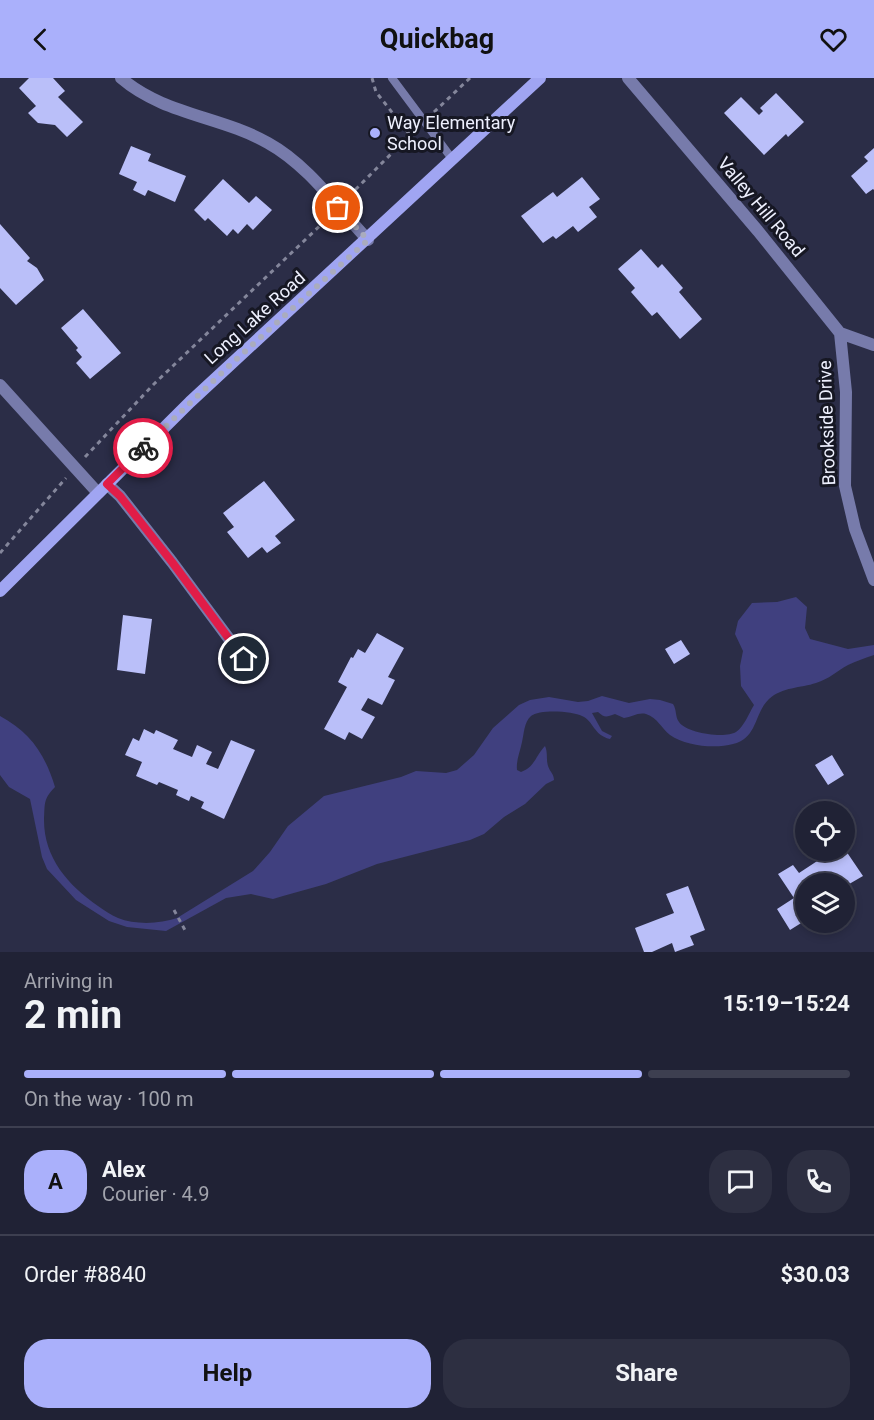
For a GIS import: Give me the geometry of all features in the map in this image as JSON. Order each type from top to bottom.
[{"type":"main road","name":"Long Lake Road","points":[[0,591],[190,402],[368,240],[540,78]]},
{"type":"street","points":[[121,78],[156,102],[184,113],[228,125],[268,143],[289,157],[305,172],[368,240]]},
{"type":"street","name":"Valley Hill Road","points":[[628,78],[758,231],[840,333]]},
{"type":"street","points":[[840,333],[874,345]]},
{"type":"street","name":"Brookside Drive","points":[[840,333],[846,392],[845,486],[855,529],[874,580]]},
{"type":"street","points":[[0,385],[103,488],[120,496],[244,659]]},
{"type":"lane","points":[[392,78],[453,160]]},
{"type":"path","points":[[372,78],[376,92],[410,135]]},
{"type":"path","points":[[353,193],[470,78]]},
{"type":"path","points":[[85,457],[154,384],[324,221]]},
{"type":"path","points":[[0,553],[65,479]]},
{"type":"path","points":[[174,910],[186,933]]},
{"type":"shaded area","points":[[796,597],[807,607],[805,628],[810,639],[848,649],[874,645],[874,655],[848,665],[821,681],[774,695],[764,705],[751,731],[741,741],[718,746],[701,746],[684,742],[670,735],[646,714],[624,718],[615,714],[606,716],[598,712],[592,713],[602,731],[612,736],[610,739],[600,734],[586,718],[578,714],[541,712],[531,716],[526,725],[517,770],[521,772],[526,770],[545,746],[548,766],[554,780],[484,834],[470,840],[377,864],[326,884],[273,899],[251,894],[226,898],[166,931],[127,927],[109,921],[76,900],[47,869],[42,857],[30,799],[9,787],[0,775],[0,716],[20,729],[35,745],[51,775],[55,787],[45,802],[45,834],[53,858],[68,880],[87,898],[118,918],[140,923],[170,920],[177,918],[253,871],[288,826],[324,796],[401,777],[416,771],[446,773],[457,770],[474,755],[493,728],[519,705],[530,700],[549,697],[578,702],[602,696],[629,703],[650,699],[660,700],[673,704],[679,722],[689,729],[715,735],[736,732],[754,705],[741,686],[740,666],[743,651],[735,634],[738,621],[752,603],[777,602]]},
{"type":"building","points":[[29,78],[53,78],[65,91],[58,97],[83,122],[67,137],[55,125],[38,123],[28,113],[36,106],[19,88]]},
{"type":"building","points":[[776,93],[804,122],[788,137],[786,134],[764,155],[724,113],[741,97],[759,115],[763,111],[760,108]]},
{"type":"building","points":[[131,146],[151,154],[148,161],[186,176],[175,202],[148,190],[145,196],[133,190],[137,182],[119,174]]},
{"type":"building","points":[[874,148],[874,190],[866,194],[851,176],[868,161],[864,157]]},
{"type":"building","points":[[582,177],[600,199],[589,207],[597,217],[578,232],[573,226],[556,239],[553,236],[543,243],[521,216],[553,192],[557,197]]},
{"type":"building","points":[[223,179],[249,203],[256,196],[272,210],[253,230],[247,224],[238,234],[233,229],[227,236],[208,218],[205,221],[194,210]]},
{"type":"building","points":[[0,224],[30,258],[27,261],[37,268],[44,280],[16,305],[0,288]]},
{"type":"building","points":[[641,249],[658,268],[662,264],[683,288],[679,292],[702,319],[680,339],[657,312],[652,316],[631,292],[635,288],[618,269]]},
{"type":"building","points":[[83,309],[121,353],[90,379],[76,363],[82,357],[76,350],[78,348],[61,328]]},
{"type":"building","points":[[264,481],[295,520],[275,536],[281,543],[267,553],[262,547],[248,558],[227,532],[234,527],[223,513]]},
{"type":"building","points":[[123,615],[152,619],[145,674],[117,670]]},
{"type":"building","points":[[377,633],[404,648],[388,677],[395,680],[382,705],[368,698],[361,710],[375,717],[362,739],[349,732],[345,740],[324,729],[347,687],[338,682],[351,657],[353,658],[358,649],[365,653]]},
{"type":"building","points":[[681,640],[690,654],[674,664],[665,649]]},
{"type":"building","points":[[144,729],[154,734],[156,730],[178,740],[173,749],[192,757],[197,745],[212,752],[206,764],[218,769],[231,740],[255,750],[224,819],[201,808],[204,802],[191,796],[189,801],[176,795],[178,790],[159,782],[157,785],[136,776],[142,762],[125,755],[133,738],[139,741]]},
{"type":"building","points":[[832,755],[844,775],[828,785],[815,765]]},
{"type":"building","points":[[817,861],[853,861],[863,876],[855,881],[855,873],[799,873]]},
{"type":"building","points":[[793,865],[799,873],[795,873],[795,927],[790,930],[777,909],[794,898],[778,874]]},
{"type":"building","points":[[688,886],[705,930],[690,936],[694,945],[675,952],[672,943],[652,952],[644,952],[635,928],[674,913],[666,894]]},
{"type":"way so far","points":[[143,448],[190,402],[368,240],[338,208]]},
{"type":"place","name":"Way Elementary School","points":[[375,133]]},
{"type":"route","points":[[143,448],[107,484],[120,496],[172,562],[244,659]]}]
